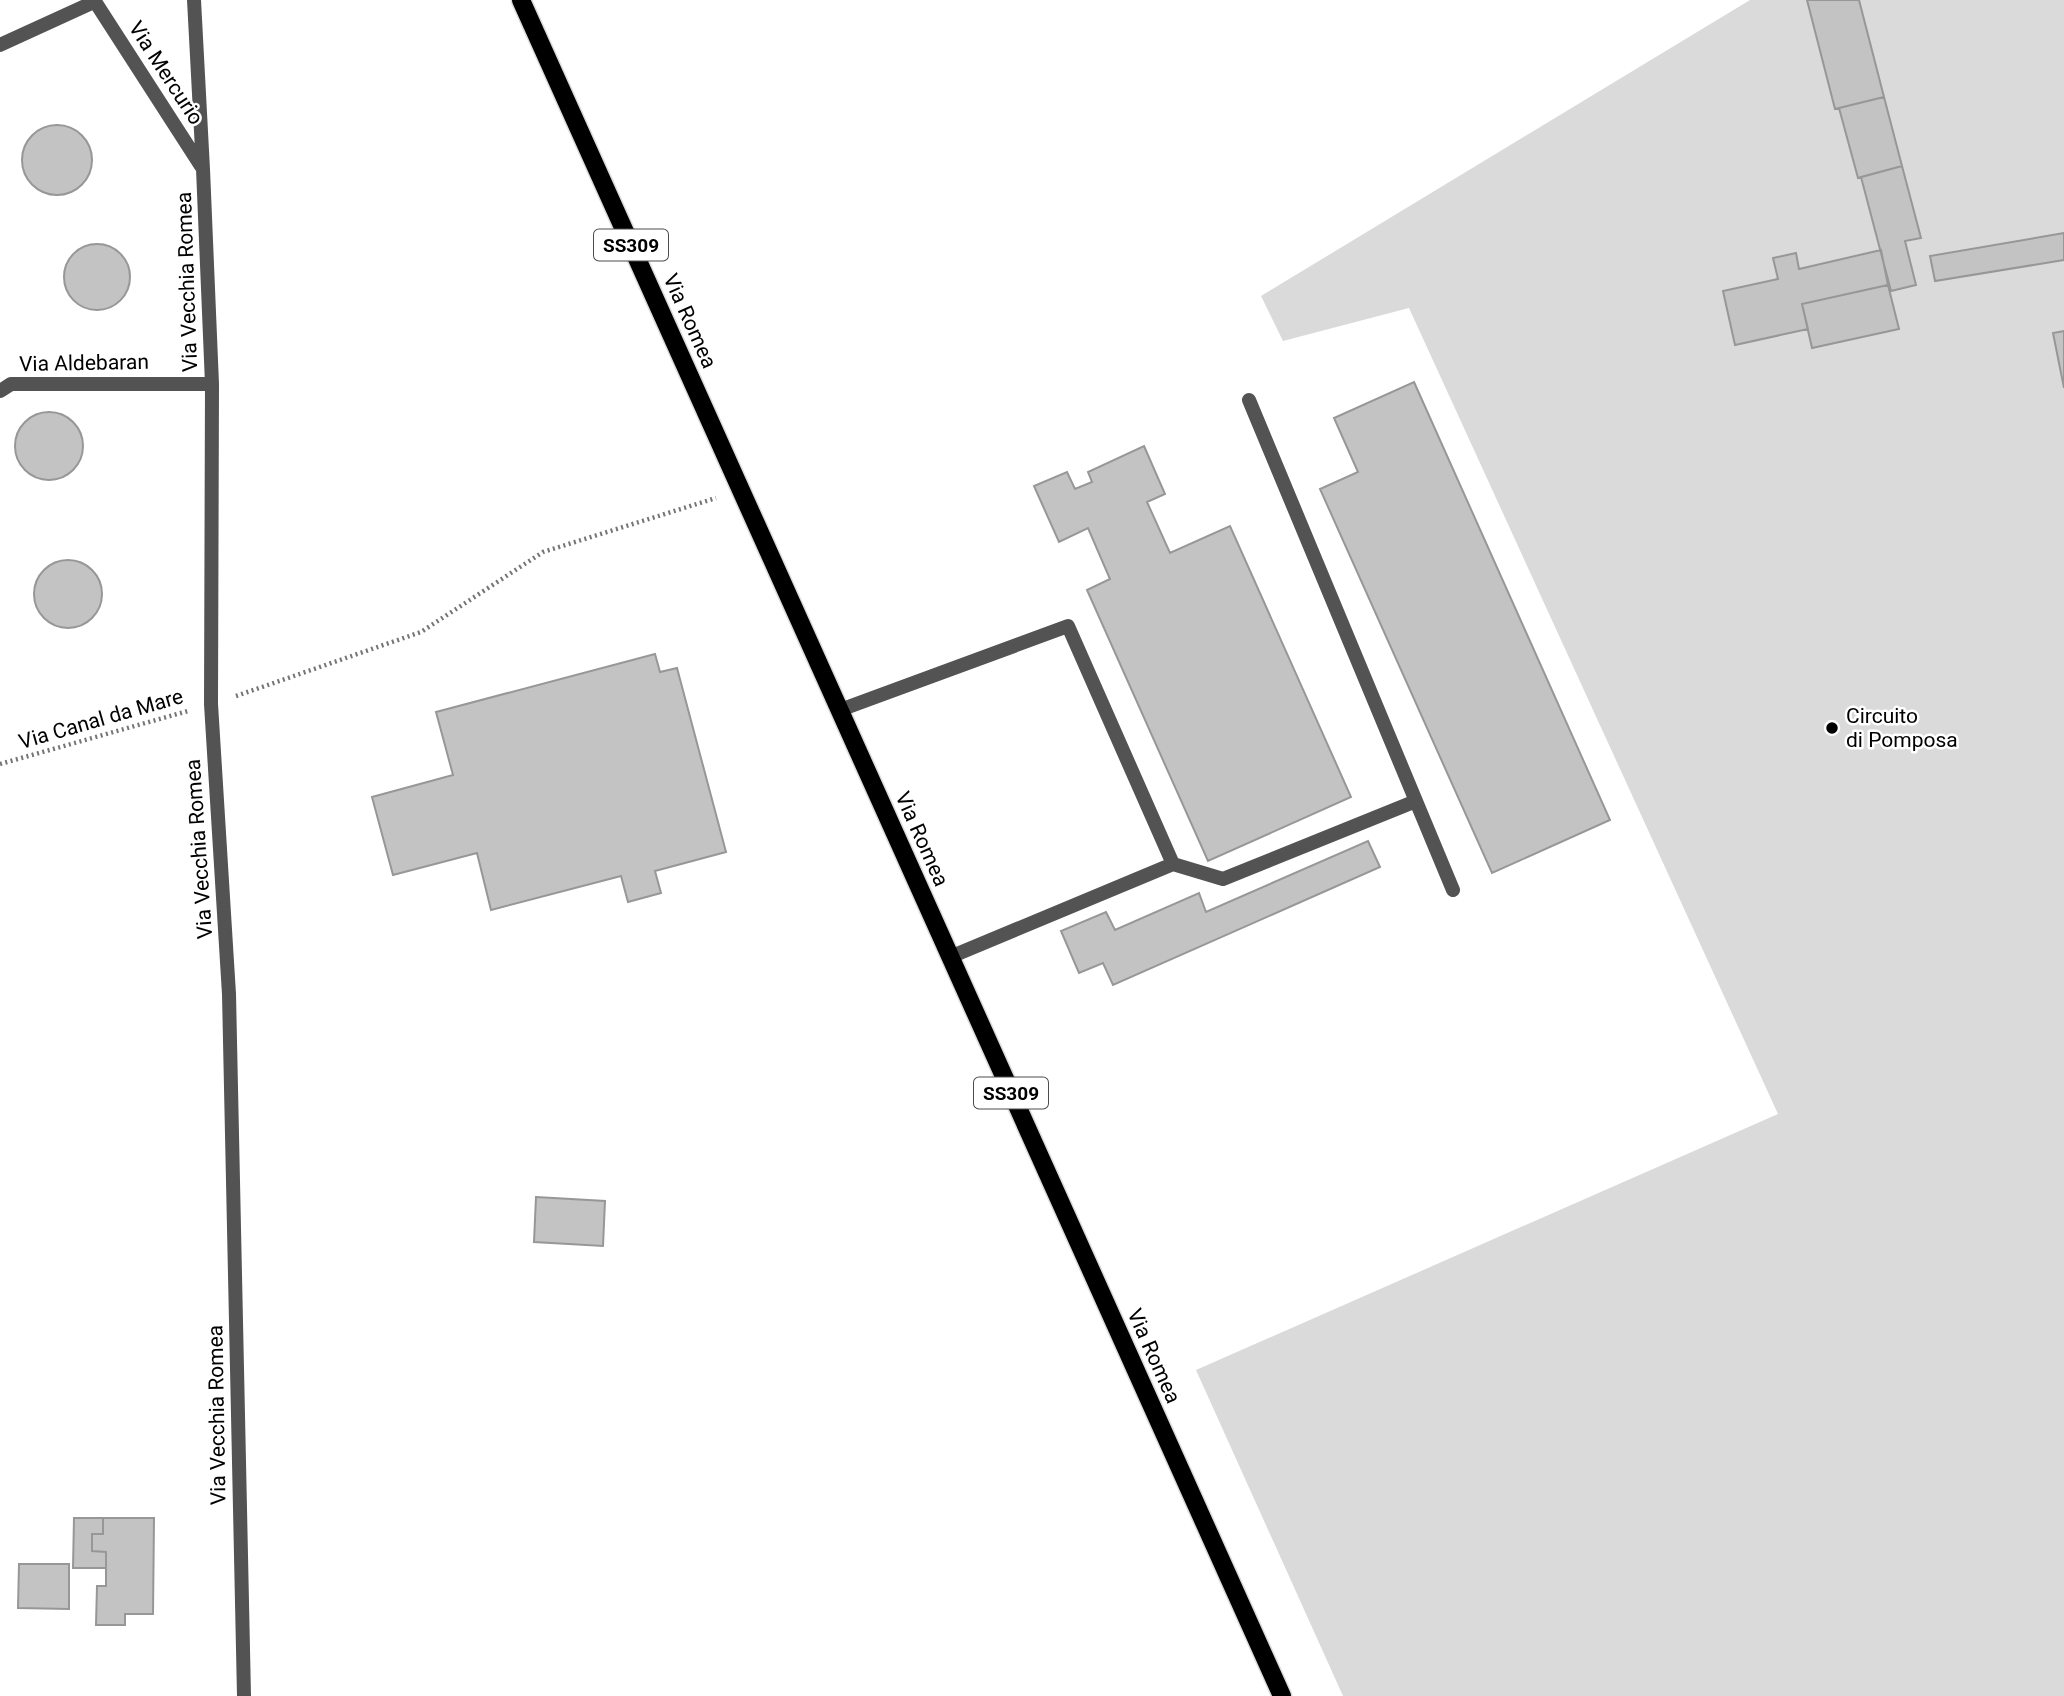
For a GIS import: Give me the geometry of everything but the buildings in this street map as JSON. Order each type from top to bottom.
[{"type":"main road","name":"Via Romea","points":[[521,0],[1282,1696]]},
{"type":"street","name":"Via Vecchia Romea","points":[[194,0],[212,383],[211,704],[229,994],[244,1696]]},
{"type":"street","name":"Via Mercurio","points":[[94,1],[203,169]]},
{"type":"street","points":[[0,45],[94,1]]},
{"type":"street","name":"Via Aldebaran","points":[[0,391],[11,384],[212,383]]},
{"type":"street","points":[[1249,400],[1453,890]]},
{"type":"street","points":[[839,710],[1068,626],[1174,864]]},
{"type":"street","points":[[950,957],[1174,864],[1223,879],[1416,802]]},
{"type":"path","name":"Via Canal da Mare","points":[[0,764],[211,704],[421,632],[543,552],[741,490]]},
{"type":"shaded area","name":"Circuito di Pomposa","points":[[1750,0],[2064,0],[2064,1696],[1343,1696],[1196,1370],[1778,1114],[1409,308],[1283,341],[1261,296]]},
{"type":"place","name":"Circuito di Pomposa","points":[[1832,728]]}]
